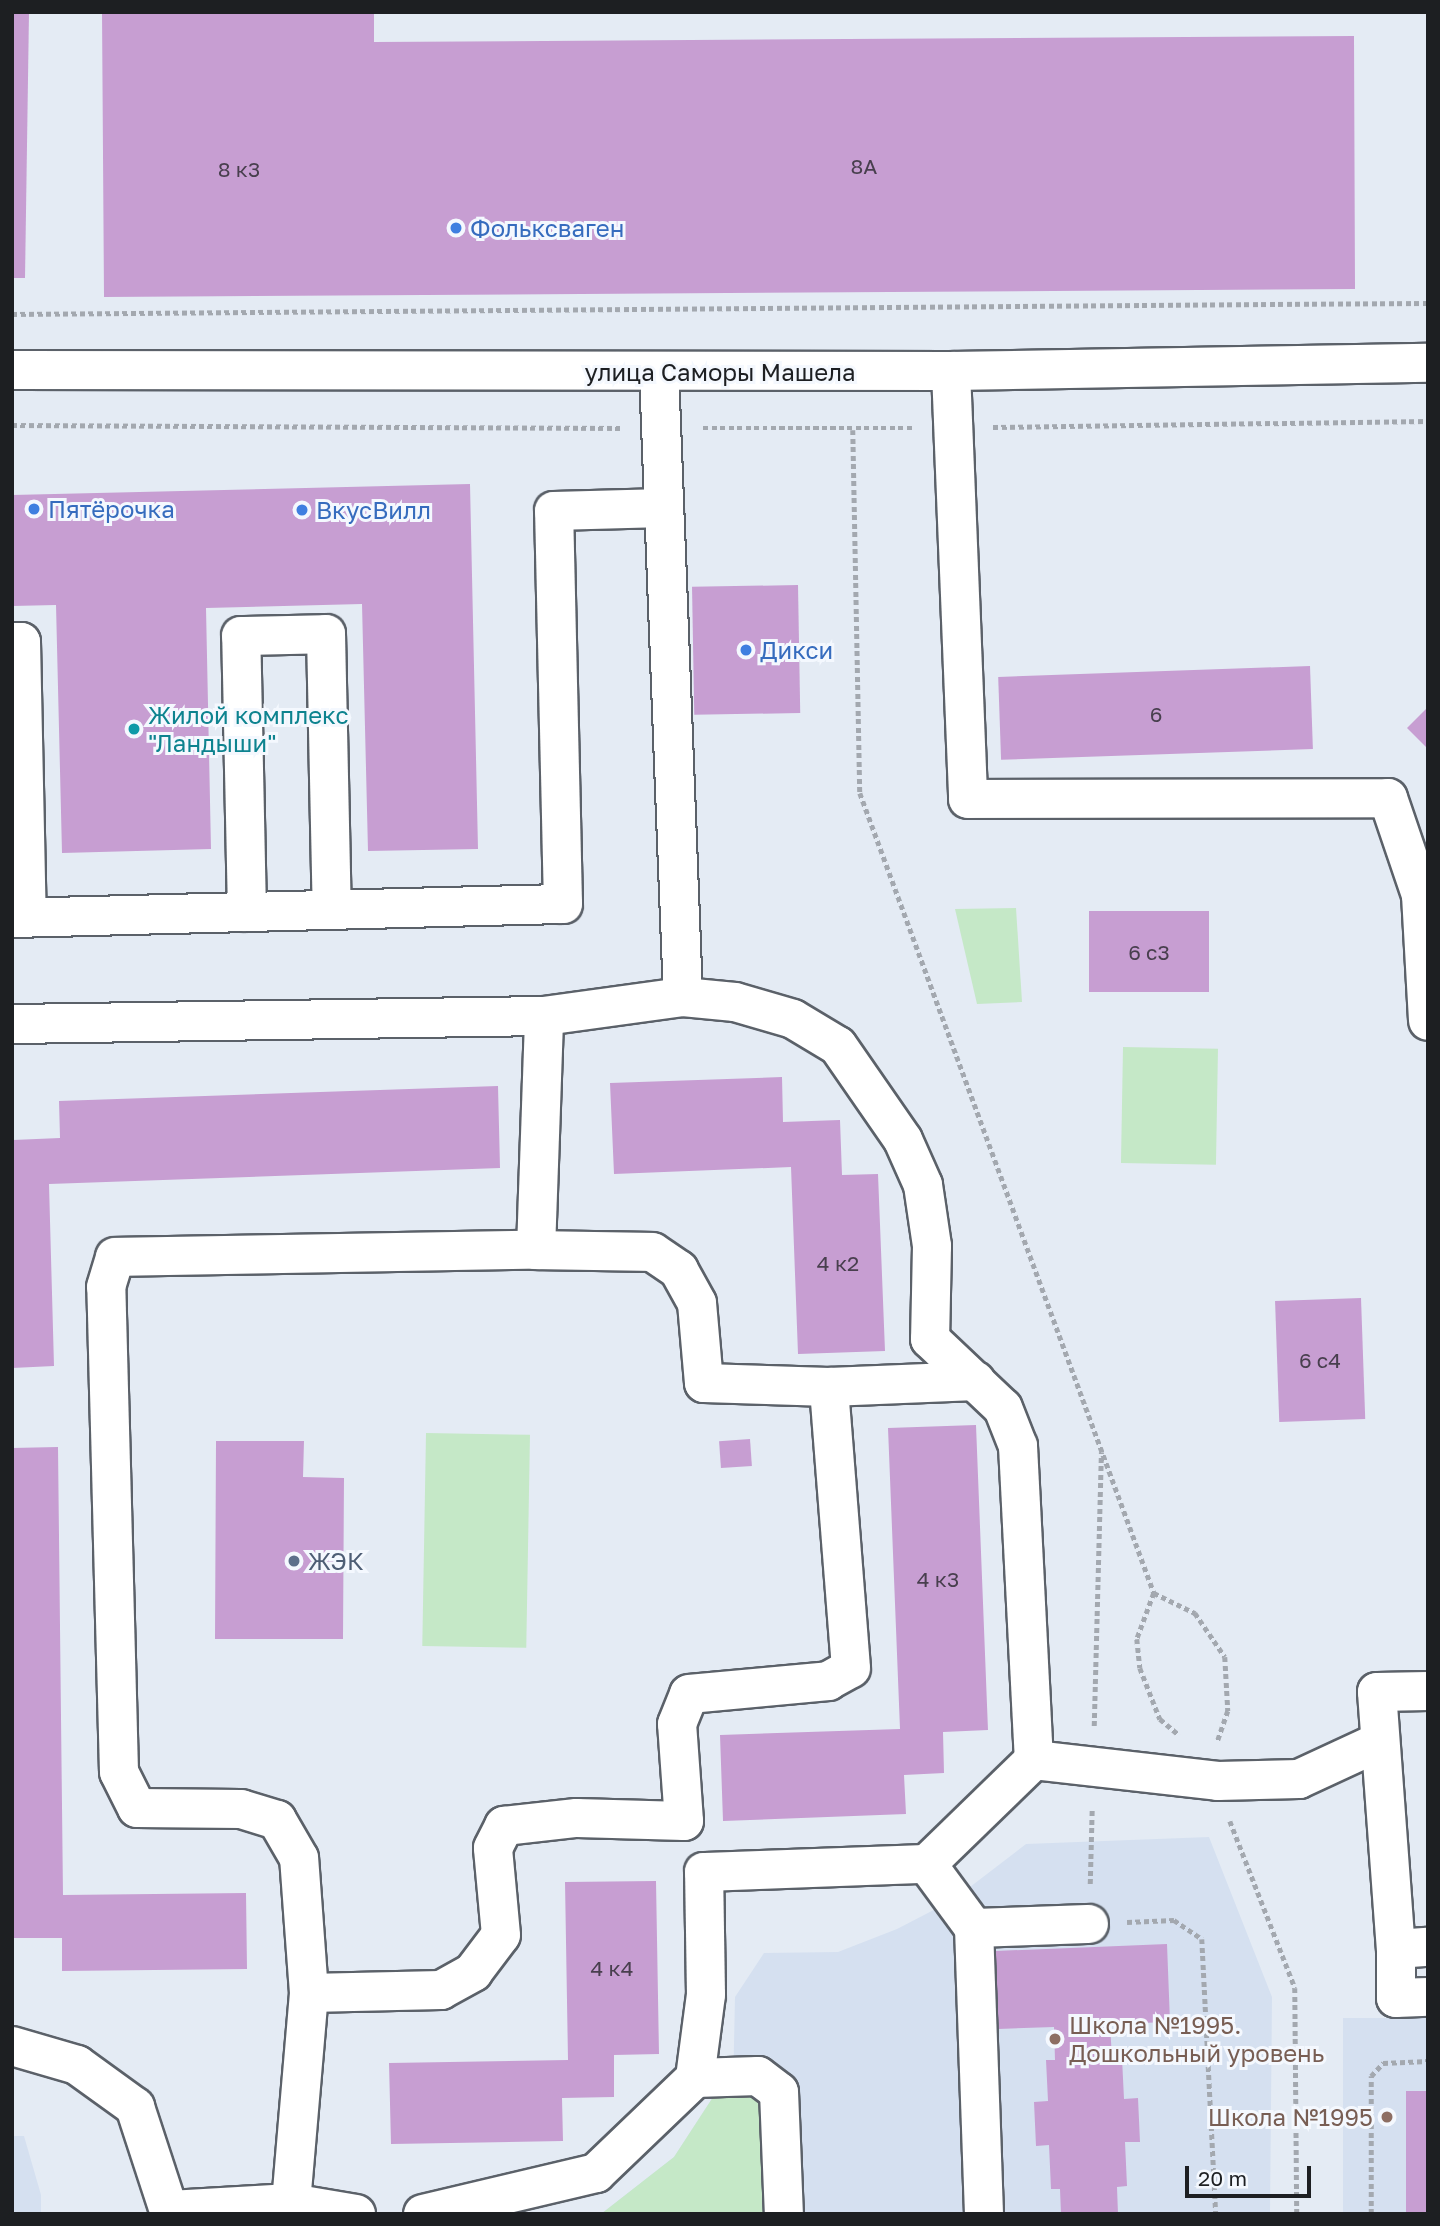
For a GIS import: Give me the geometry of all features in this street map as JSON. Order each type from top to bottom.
[{"type":"street","name":"улица Саморы Машела","points":[[12,370],[951,371],[1428,363]]},
{"type":"street","points":[[951,371],[968,799],[1388,798],[1424,895],[1428,1021]]},
{"type":"street","points":[[659,372],[683,997]]},
{"type":"street","points":[[12,642],[20,642],[20,918],[563,904],[554,512],[664,508]]},
{"type":"street","points":[[247,912],[241,636],[278,635],[326,634],[332,910]]},
{"type":"street","points":[[12,1024],[544,1016],[683,997],[735,1002],[793,1018],[838,1046],[903,1140],[923,1185],[932,1246],[930,1339],[1003,1408],[1018,1446],[1034,1760],[927,1864],[704,1872],[706,1994],[695,2078],[596,2173],[423,2214]]},
{"type":"street","points":[[536,1250],[544,1016]]},
{"type":"street","points":[[291,2203],[309,1993],[299,1858],[277,1820],[241,1809],[137,1808],[119,1772],[106,1287],[115,1257],[536,1250],[652,1252],[679,1270],[697,1303],[704,1383],[829,1387],[976,1381]]},
{"type":"street","points":[[309,1993],[441,1990],[473,1972],[501,1935],[493,1848],[504,1826],[577,1818],[684,1821],[677,1724],[689,1694],[828,1681],[851,1668],[829,1387]]},
{"type":"street","points":[[1428,1691],[1377,1692],[1379,1742],[1412,1948],[1396,1998],[1428,1997]]},
{"type":"street","points":[[1034,1760],[1093,1768],[1214,1768],[1299,1779],[1379,1742]]},
{"type":"street","points":[[927,1864],[974,1928],[984,2214]]},
{"type":"street","points":[[974,1928],[1089,1924]]},
{"type":"street","points":[[12,2046],[77,2065],[135,2107],[170,2212],[291,2203],[356,2214]]},
{"type":"street","points":[[695,2078],[758,2076],[779,2092],[784,2214]]},
{"type":"path","points":[[12,314],[1428,303]]},
{"type":"path","points":[[12,425],[853,430],[1428,421]]},
{"type":"path","points":[[853,430],[860,793],[1154,1593],[1210,1627],[1225,1657],[1228,1711],[1214,1768]]},
{"type":"path","points":[[1091,1840],[1101,1448]]},
{"type":"path","points":[[1154,1593],[1137,1639],[1140,1668],[1160,1719],[1214,1768],[1295,1987],[1297,2214]]},
{"type":"path","points":[[1089,1924],[1174,1920],[1202,1940],[1216,2214]]},
{"type":"path","points":[[1371,2214],[1371,2076],[1382,2063],[1428,2061]]},
{"type":"shaded area","name":"Школа №1995. Дошкольный уровень","points":[[1209,1837],[1272,1997],[1270,2214],[601,2214],[674,2157],[715,2094],[733,2091],[735,1997],[764,1953],[838,1952],[897,1929],[953,1900],[1026,1844]]},
{"type":"shaded area","name":"Школа №1995","points":[[1343,2018],[1428,2018],[1428,2214],[1343,2214]]},
{"type":"shaded area","points":[[12,2136],[24,2136],[41,2195],[41,2214],[12,2214]]},
{"type":"green space","points":[[1016,908],[1022,1002],[977,1004],[955,909]]},
{"type":"green space","points":[[1123,1047],[1218,1049],[1216,1165],[1121,1163]]},
{"type":"green space","points":[[426,1433],[530,1435],[526,1648],[422,1646]]},
{"type":"green space","points":[[743,2090],[762,2102],[765,2214],[601,2214],[674,2157],[715,2094]]},
{"type":"building","points":[[12,12],[29,12],[25,278],[12,278]]},
{"type":"building","points":[[102,12],[374,12],[374,42],[1354,36],[1355,289],[104,297]]},
{"type":"building","name":"Жилой комплекс \"Ландыши\"","points":[[470,484],[478,849],[368,851],[362,604],[206,608],[211,849],[62,853],[56,605],[12,606],[12,495]]},
{"type":"building","name":"Дикси","points":[[798,585],[800,713],[694,715],[692,587]]},
{"type":"building","points":[[1310,666],[1313,749],[1001,760],[998,677]]},
{"type":"building","points":[[1428,707],[1428,749],[1407,728]]},
{"type":"building","points":[[1089,911],[1209,911],[1209,992],[1089,992]]},
{"type":"building","points":[[782,1077],[783,1122],[840,1120],[842,1175],[878,1174],[885,1351],[798,1354],[791,1167],[614,1174],[610,1083]]},
{"type":"building","points":[[498,1086],[500,1168],[49,1184],[54,1366],[12,1368],[13,1140],[60,1138],[59,1101]]},
{"type":"building","points":[[1361,1298],[1365,1419],[1279,1422],[1275,1301]]},
{"type":"building","points":[[976,1425],[988,1730],[943,1732],[944,1773],[904,1775],[906,1814],[723,1821],[720,1735],[900,1729],[888,1428]]},
{"type":"building","points":[[750,1439],[752,1466],[721,1468],[719,1441]]},
{"type":"building","points":[[216,1441],[304,1441],[303,1477],[344,1478],[343,1639],[215,1639]]},
{"type":"building","points":[[58,1447],[63,1895],[246,1893],[247,1969],[62,1971],[62,1938],[13,1938],[12,1448]]},
{"type":"building","points":[[656,1881],[659,2054],[614,2055],[614,2097],[562,2098],[563,2141],[391,2144],[389,2063],[568,2060],[565,1882]]},
{"type":"building","points":[[1167,1944],[1170,2022],[1110,2024],[1112,2058],[1122,2058],[1124,2099],[1138,2098],[1140,2142],[1125,2142],[1127,2186],[1117,2187],[1118,2214],[1061,2214],[1060,2189],[1051,2189],[1049,2145],[1036,2146],[1034,2102],[1048,2101],[1046,2060],[1055,2060],[1054,2027],[998,2029],[995,1951]]},
{"type":"building","points":[[1406,2091],[1428,2091],[1428,2214],[1406,2214]]},
{"type":"place","name":"Фольксваген","points":[[456,228]]},
{"type":"place","name":"Пятёрочка","points":[[34,509]]},
{"type":"place","name":"ВкусВилл","points":[[302,510]]},
{"type":"place","name":"Дикси","points":[[746,650]]},
{"type":"place","name":"Жилой комплекс \"Ландыши\"","points":[[134,729]]},
{"type":"place","name":"ЖЭК","points":[[294,1561]]},
{"type":"place","name":"Школа №1995. Дошкольный уровень","points":[[1055,2039]]},
{"type":"place","name":"Школа №1995","points":[[1387,2117]]}]
